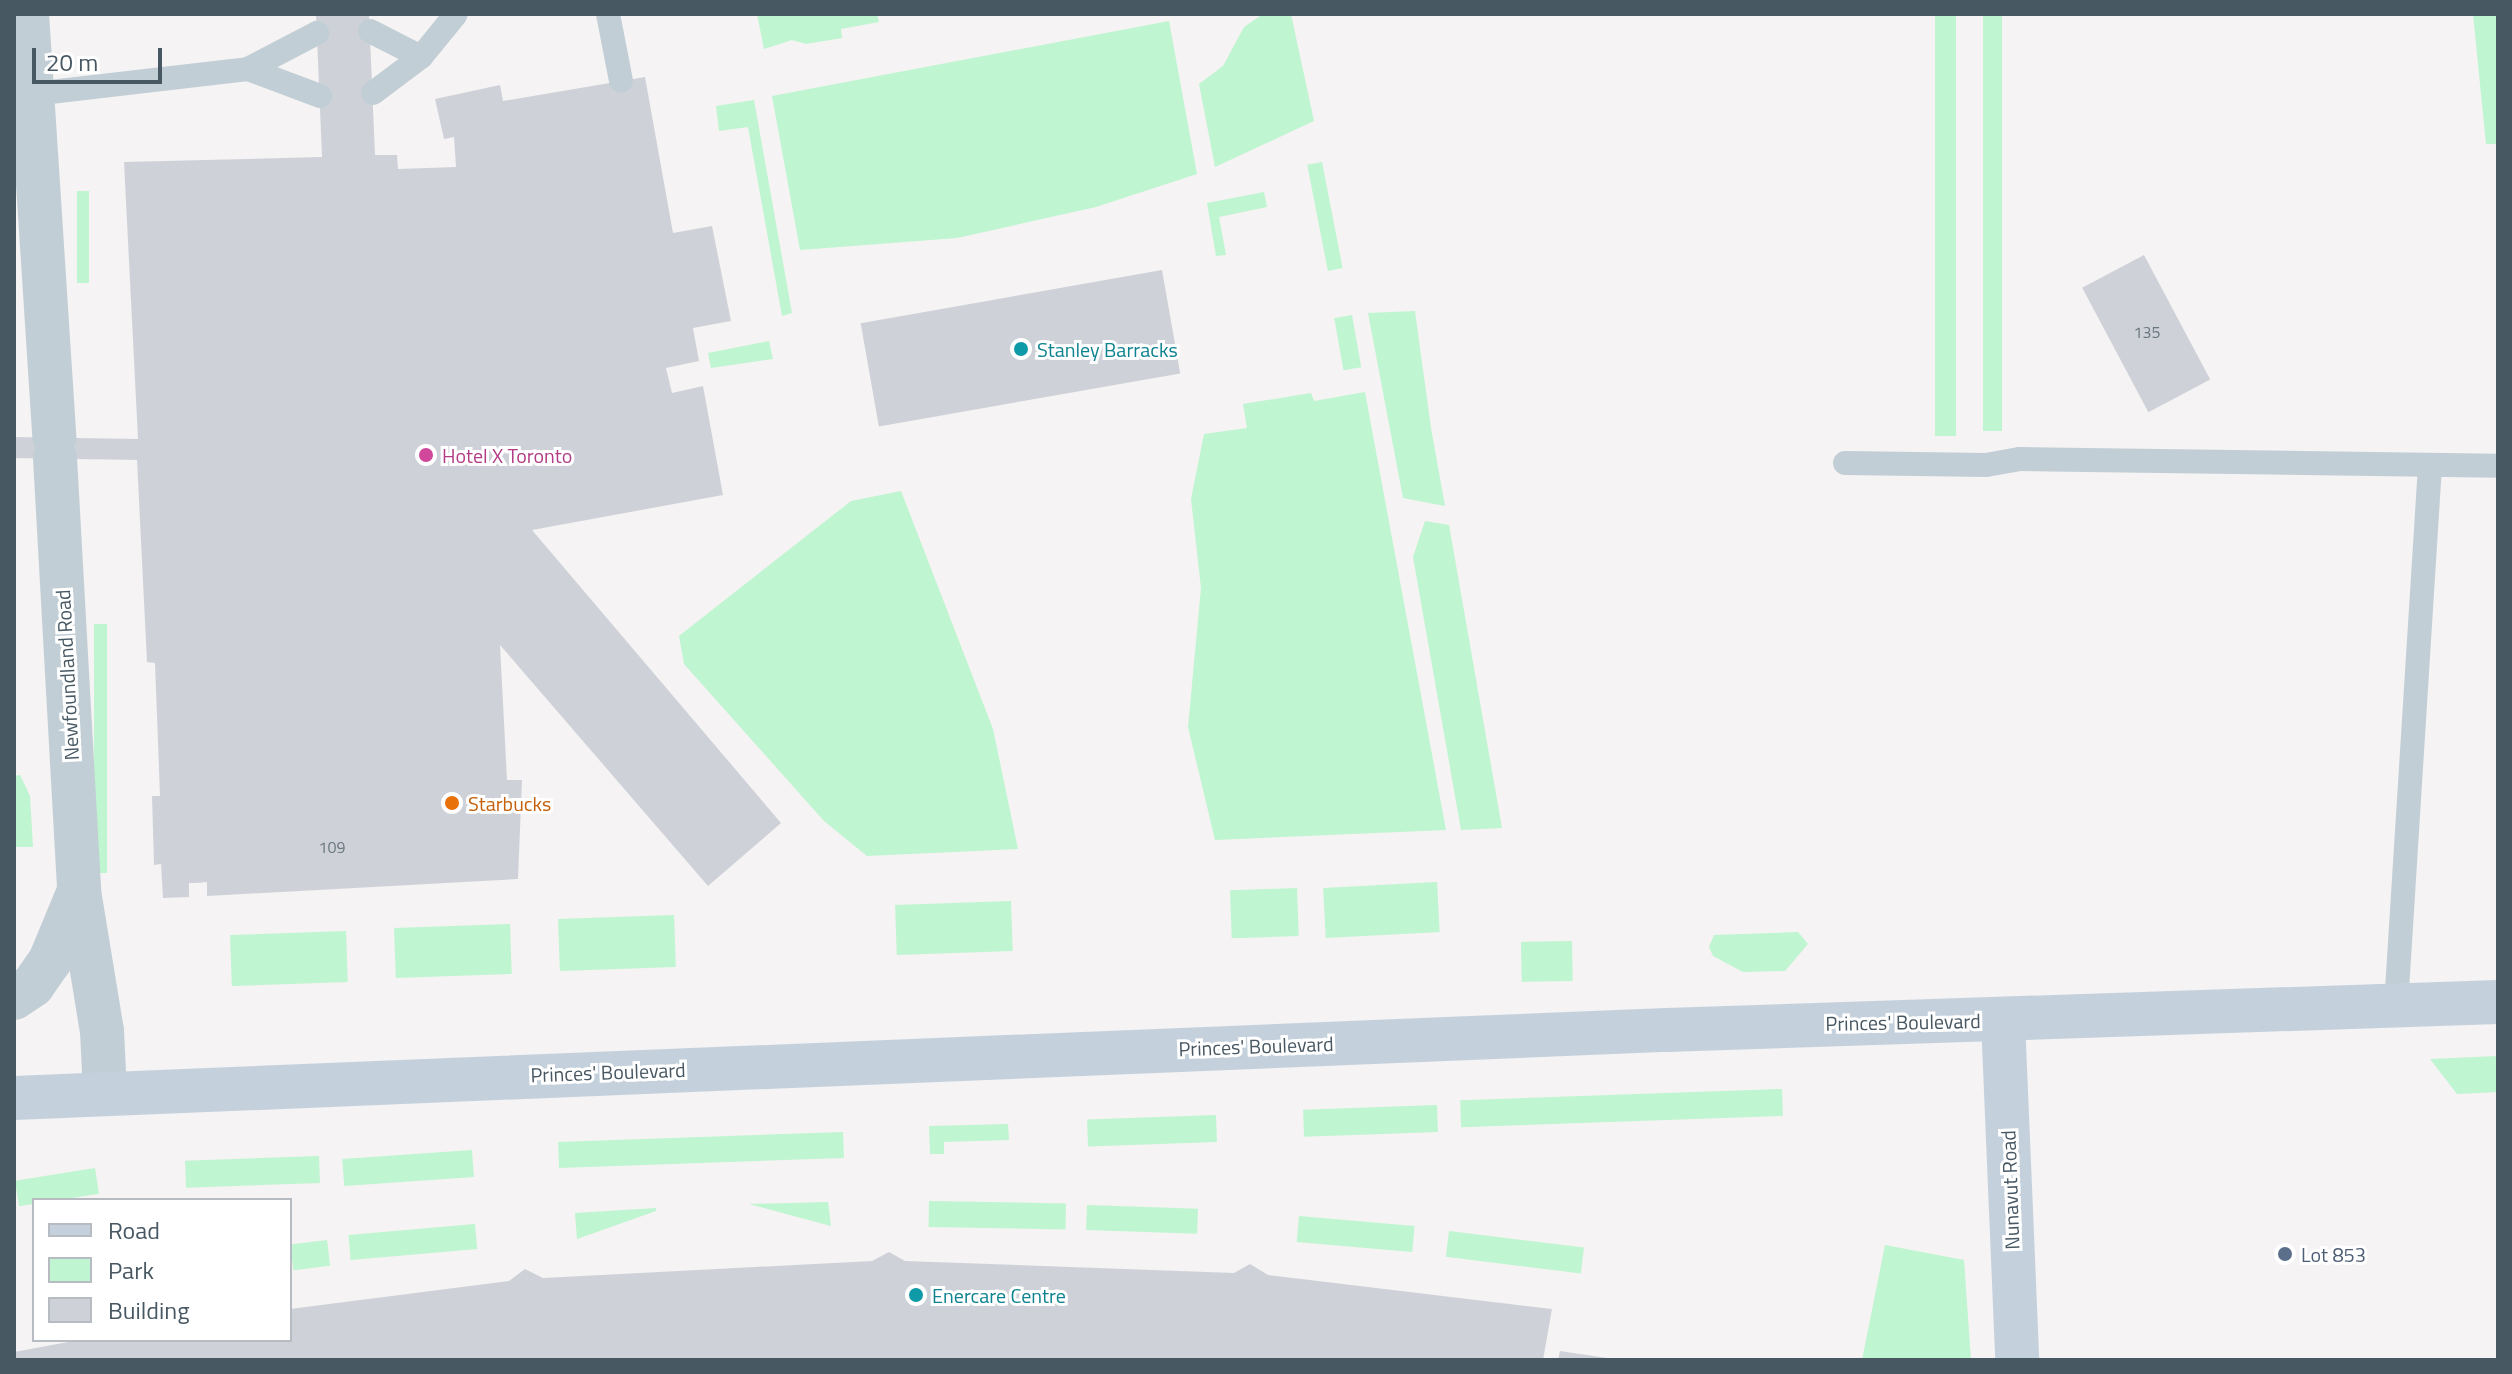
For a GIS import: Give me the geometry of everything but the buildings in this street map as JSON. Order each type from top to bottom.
[{"type":"street","name":"Newfoundland Road","points":[[27,14],[79,891],[102,1031],[105,1093]]},
{"type":"street","name":"Newfoundland Road","points":[[14,998],[33,985],[50,961],[79,891]]},
{"type":"street","name":"Princes' Boulevard","points":[[14,1098],[2498,1002]]},
{"type":"street","name":"Nunavut Road","points":[[2003,1020],[2017,1360]]},
{"type":"lane","points":[[373,93],[421,57],[456,14]]},
{"type":"lane","points":[[608,14],[621,81]]},
{"type":"lane","points":[[370,31],[421,57]]},
{"type":"lane","points":[[33,94],[248,69],[317,33]]},
{"type":"lane","points":[[248,69],[320,96]]},
{"type":"lane","points":[[1845,463],[1986,465],[2020,459],[2498,466]]},
{"type":"lane","points":[[2396,1006],[2430,466]]},
{"type":"green space","points":[[757,14],[877,14],[879,22],[841,29],[842,38],[806,44],[792,40],[764,49]]},
{"type":"green space","points":[[1263,14],[1291,14],[1314,121],[1215,167],[1199,84],[1223,66],[1244,27]]},
{"type":"green space","points":[[1935,14],[1956,14],[1956,436],[1935,436]]},
{"type":"green space","points":[[1983,14],[2002,14],[2002,431],[1983,431]]},
{"type":"green space","points":[[2473,14],[2498,14],[2498,144],[2486,144]]},
{"type":"green space","points":[[1169,21],[1197,174],[1096,207],[957,238],[800,250],[772,96]]},
{"type":"green space","points":[[754,100],[792,313],[782,316],[748,127],[719,131],[716,106]]},
{"type":"green space","points":[[1322,162],[1343,268],[1328,271],[1307,165]]},
{"type":"green space","points":[[77,191],[89,191],[89,283],[77,283]]},
{"type":"green space","points":[[1264,192],[1267,207],[1219,217],[1226,255],[1216,256],[1207,203]]},
{"type":"green space","points":[[1415,311],[1445,506],[1403,498],[1368,313]]},
{"type":"green space","points":[[1352,315],[1361,367],[1343,370],[1334,318]]},
{"type":"green space","points":[[769,341],[773,359],[711,368],[708,353]]},
{"type":"green space","points":[[1365,392],[1446,830],[1215,840],[1188,727],[1201,588],[1191,499],[1204,434],[1247,428],[1243,404],[1311,393],[1314,401]]},
{"type":"green space","points":[[901,491],[993,729],[1018,849],[867,856],[824,821],[684,664],[679,636],[851,501]]},
{"type":"green space","points":[[1425,521],[1449,525],[1502,828],[1461,830],[1413,557]]},
{"type":"green space","points":[[94,624],[107,624],[107,873],[94,873]]},
{"type":"green space","points":[[20,775],[30,796],[33,847],[14,847],[14,776]]},
{"type":"green space","points":[[1437,882],[1440,932],[1326,938],[1323,888]]},
{"type":"green space","points":[[1297,888],[1299,936],[1232,938],[1230,890]]},
{"type":"green space","points":[[1011,901],[1013,951],[897,955],[895,905]]},
{"type":"green space","points":[[674,915],[676,967],[560,971],[558,919]]},
{"type":"green space","points":[[510,924],[512,974],[396,978],[394,928]]},
{"type":"green space","points":[[346,931],[348,982],[232,986],[230,935]]},
{"type":"green space","points":[[1798,932],[1808,944],[1785,971],[1743,972],[1713,956],[1709,947],[1714,935]]},
{"type":"green space","points":[[1572,941],[1573,981],[1522,982],[1521,942]]},
{"type":"green space","points":[[2498,1056],[2498,1092],[2457,1094],[2430,1059]]},
{"type":"green space","points":[[1782,1089],[1783,1116],[1461,1127],[1460,1100]]},
{"type":"green space","points":[[1437,1105],[1438,1132],[1304,1137],[1303,1110]]},
{"type":"green space","points":[[1216,1115],[1217,1142],[1088,1146],[1087,1120]]},
{"type":"green space","points":[[1008,1124],[1009,1140],[944,1142],[944,1154],[930,1154],[929,1126]]},
{"type":"green space","points":[[843,1132],[844,1158],[559,1168],[558,1142]]},
{"type":"green space","points":[[472,1150],[474,1177],[344,1186],[342,1159]]},
{"type":"green space","points":[[319,1156],[320,1183],[186,1188],[185,1161]]},
{"type":"green space","points":[[95,1168],[99,1194],[72,1198],[32,1198],[32,1204],[19,1206],[15,1181]]},
{"type":"green space","points":[[929,1201],[1066,1203],[1066,1229],[929,1227]]},
{"type":"green space","points":[[828,1202],[831,1226],[749,1204]]},
{"type":"green space","points":[[1087,1205],[1198,1209],[1197,1234],[1086,1230]]},
{"type":"green space","points":[[656,1208],[656,1211],[577,1239],[575,1213]]},
{"type":"green space","points":[[1299,1216],[1415,1226],[1412,1252],[1297,1242]]},
{"type":"green space","points":[[475,1224],[477,1249],[351,1260],[348,1235]]},
{"type":"green space","points":[[1449,1231],[1584,1248],[1581,1273],[1446,1257]]},
{"type":"green space","points":[[327,1240],[330,1266],[293,1270],[292,1244]]},
{"type":"green space","points":[[1885,1245],[1964,1260],[1971,1360],[1862,1360]]},
{"type":"place","name":"Stanley Barracks","points":[[1021,349]]},
{"type":"place","name":"Hotel X Toronto","points":[[426,455]]},
{"type":"place","name":"Starbucks","points":[[452,803]]},
{"type":"place","name":"Lot 853","points":[[2285,1254]]},
{"type":"place","name":"Enercare Centre","points":[[916,1295]]}]
